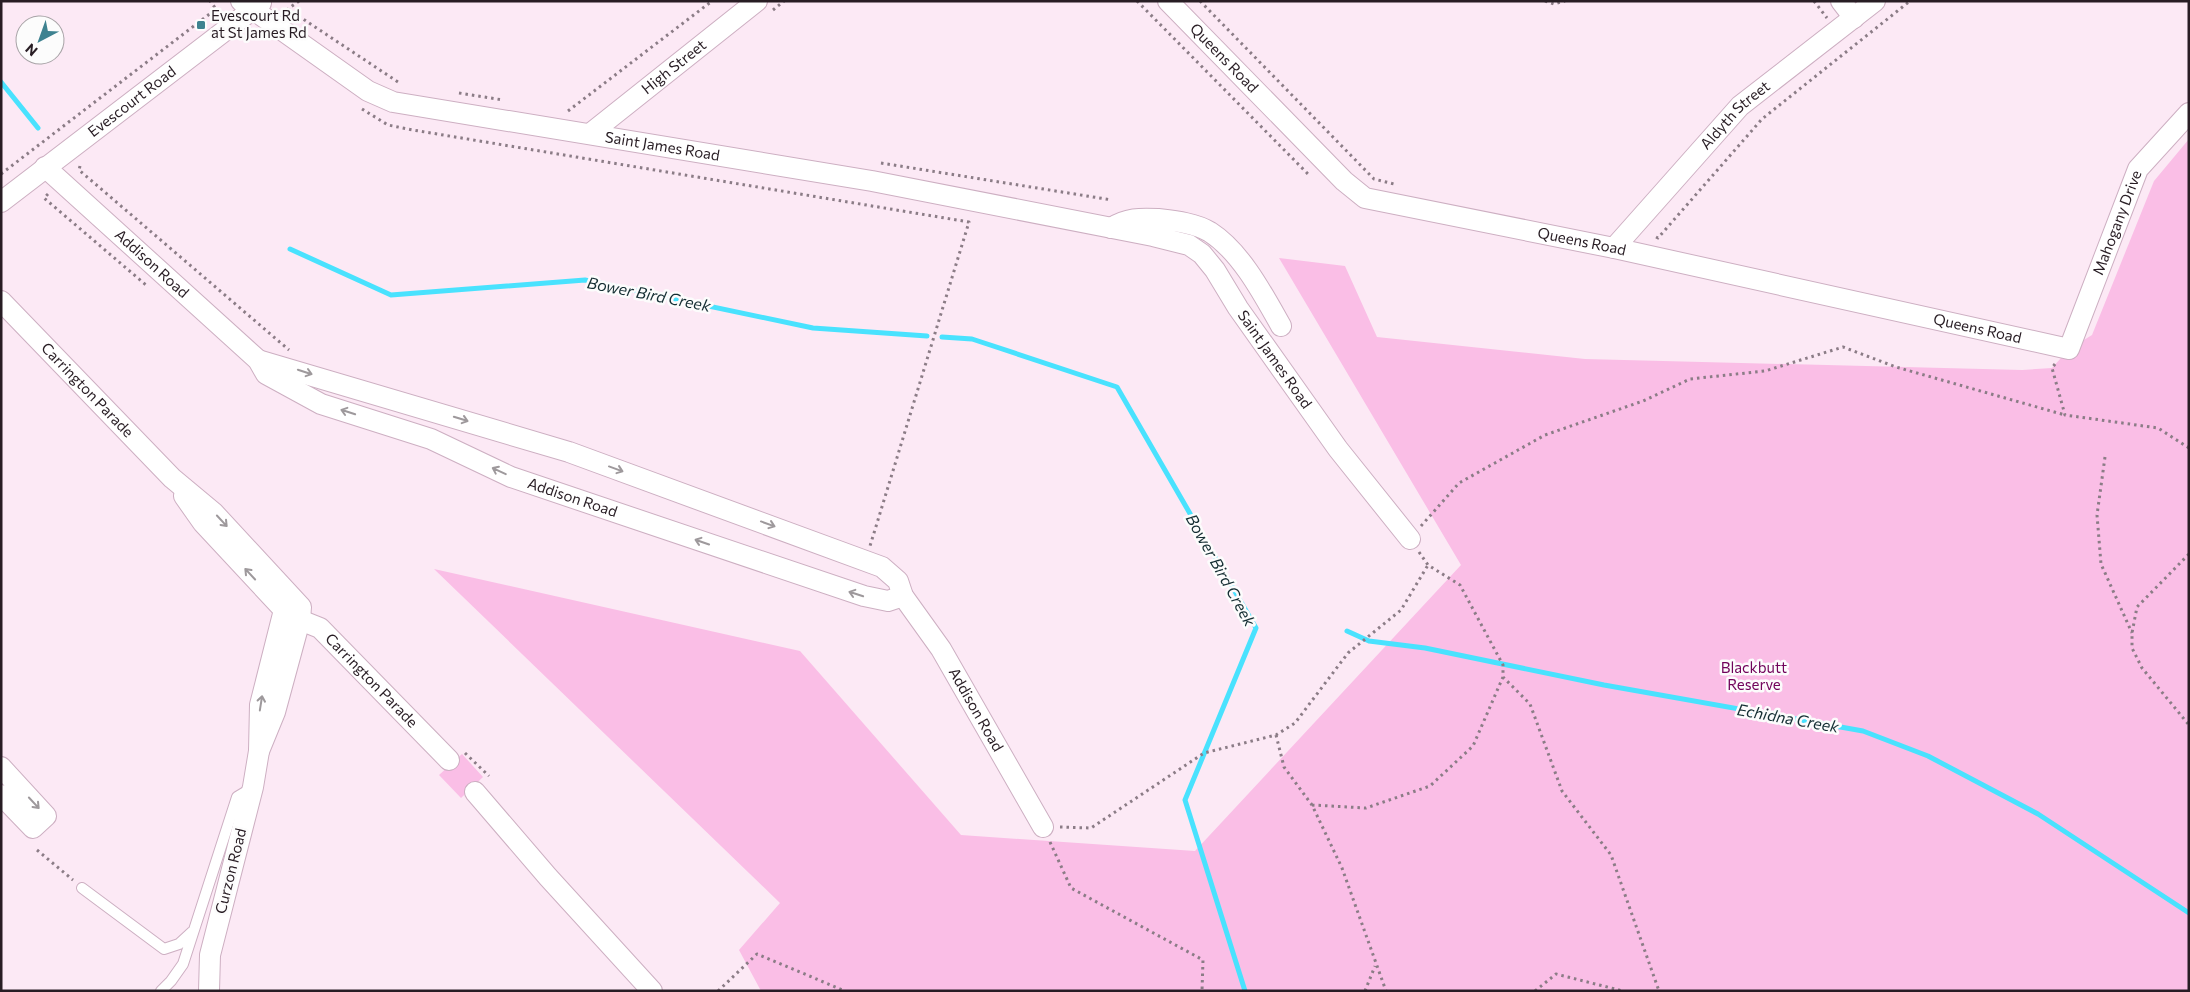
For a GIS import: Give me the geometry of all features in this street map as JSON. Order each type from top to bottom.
[{"type":"street","name":"Queens Road","points":[[1168,1],[1355,192],[1365,198],[1614,248],[2069,349]]},
{"type":"street","points":[[1841,1],[1854,18]]},
{"type":"street","name":"Aldyth Street","points":[[1614,248],[1740,106],[1875,1]]},
{"type":"street","name":"Saint James Road","points":[[252,4],[368,91],[393,102],[591,133],[872,181],[1189,245],[1202,254],[1215,270],[1238,308],[1338,449],[1410,539]]},
{"type":"street","name":"Evescourt Road","points":[[1,202],[252,4]]},
{"type":"street","name":"High Street","points":[[591,133],[763,7]]},
{"type":"street","name":"Mahogany Drive","points":[[2069,349],[2138,169],[2189,112]]},
{"type":"street","name":"Addison Road","points":[[45,167],[258,360],[266,374],[322,404],[431,439],[511,477],[864,596],[888,601],[904,596]]},
{"type":"street","name":"Saint James Road","points":[[1111,228],[1121,221],[1135,218],[1191,224],[1209,232],[1228,247],[1263,296],[1281,326]]},
{"type":"street","name":"Carrington Parade","points":[[1,301],[172,478],[214,512],[301,607],[292,615],[320,628],[450,760]]},
{"type":"street","name":"Addison Road","points":[[258,360],[569,452],[882,567],[898,581],[904,596],[941,649],[1043,827]]},
{"type":"street","name":"Curzon Road","points":[[209,991],[210,955],[253,787],[259,752],[275,712],[292,615]]},
{"type":"street","points":[[1,767],[46,816],[32,828],[1,795]]},
{"type":"street","points":[[475,792],[548,877],[652,991]]},
{"type":"lane","points":[[161,991],[183,964],[237,797],[253,787]]},
{"type":"lane","points":[[82,888],[164,949],[179,944],[192,932]]},
{"type":"path","points":[[1,174],[218,9],[210,1]]},
{"type":"path","points":[[288,10],[299,1]]},
{"type":"path","points":[[564,111],[570,112],[712,1]]},
{"type":"path","points":[[763,7],[784,1]]},
{"type":"path","points":[[1137,1],[1308,174]]},
{"type":"path","points":[[1200,1],[1374,179],[1402,185]]},
{"type":"path","points":[[1545,1],[1554,4],[1565,1]]},
{"type":"path","points":[[1814,1],[1828,19]]},
{"type":"path","points":[[1651,236],[1658,238],[1767,114],[1910,1]]},
{"type":"path","points":[[284,7],[401,84],[410,86]]},
{"type":"path","points":[[457,93],[512,102]]},
{"type":"path","points":[[82,162],[79,170],[295,355]]},
{"type":"path","points":[[874,162],[1112,200]]},
{"type":"path","points":[[44,198],[48,194]]},
{"type":"path","points":[[866,561],[969,222]]},
{"type":"path","points":[[1312,805],[1366,808],[1430,786],[1473,746],[1503,677],[1503,665],[1460,585],[1428,565],[1410,539],[1459,483],[1545,435],[1643,401],[1690,379],[1765,371],[1842,347],[1896,367],[2065,414],[2158,428],[2189,448]]},
{"type":"path","points":[[2065,414],[2052,368],[2069,349]]},
{"type":"path","points":[[2105,457],[2097,515],[2101,564],[2132,633]]},
{"type":"path","points":[[2189,554],[2136,607],[2132,633],[2132,648],[2142,668],[2189,725]]},
{"type":"path","points":[[1202,991],[1203,960],[1071,888],[1043,827],[1091,828],[1204,753],[1276,735],[1295,723],[1348,653],[1401,610],[1428,565]]},
{"type":"path","points":[[1503,677],[1530,704],[1562,791],[1611,855],[1659,991]]},
{"type":"path","points":[[1276,735],[1284,767],[1312,805],[1342,868],[1375,966],[1386,991]]},
{"type":"path","points":[[37,850],[62,871]]},
{"type":"path","points":[[718,991],[757,954],[845,991]]},
{"type":"path","points":[[1365,991],[1375,966]]},
{"type":"path","points":[[1535,991],[1556,974],[1622,991]]},
{"type":"green space","name":"Blackbutt Reserve","points":[[2189,139],[2189,991],[761,991],[739,950],[780,903],[434,569],[800,651],[961,835],[1195,851],[1461,565],[1279,258],[1345,266],[1377,337],[1585,359],[2022,370],[2052,368],[2069,349],[2092,335],[2154,181]]},
{"type":"green space","points":[[462,754],[483,777],[461,798],[439,775]]},
{"type":"waterway","points":[[1,82],[38,128]]},
{"type":"waterway","name":"Bower Bird Creek","points":[[290,249],[391,295],[585,280],[813,328],[927,336]]},
{"type":"waterway","name":"Bower Bird Creek","points":[[942,337],[972,339],[1117,387],[1256,628],[1185,800],[1245,991]]},
{"type":"waterway","name":"Echidna Creek","points":[[1347,631],[1369,641],[1425,648],[1604,685],[1863,731],[1928,756],[2038,814],[2189,913]]},
{"type":"place","name":"Evescourt Rd at St James Rd","points":[[201,25]]}]
